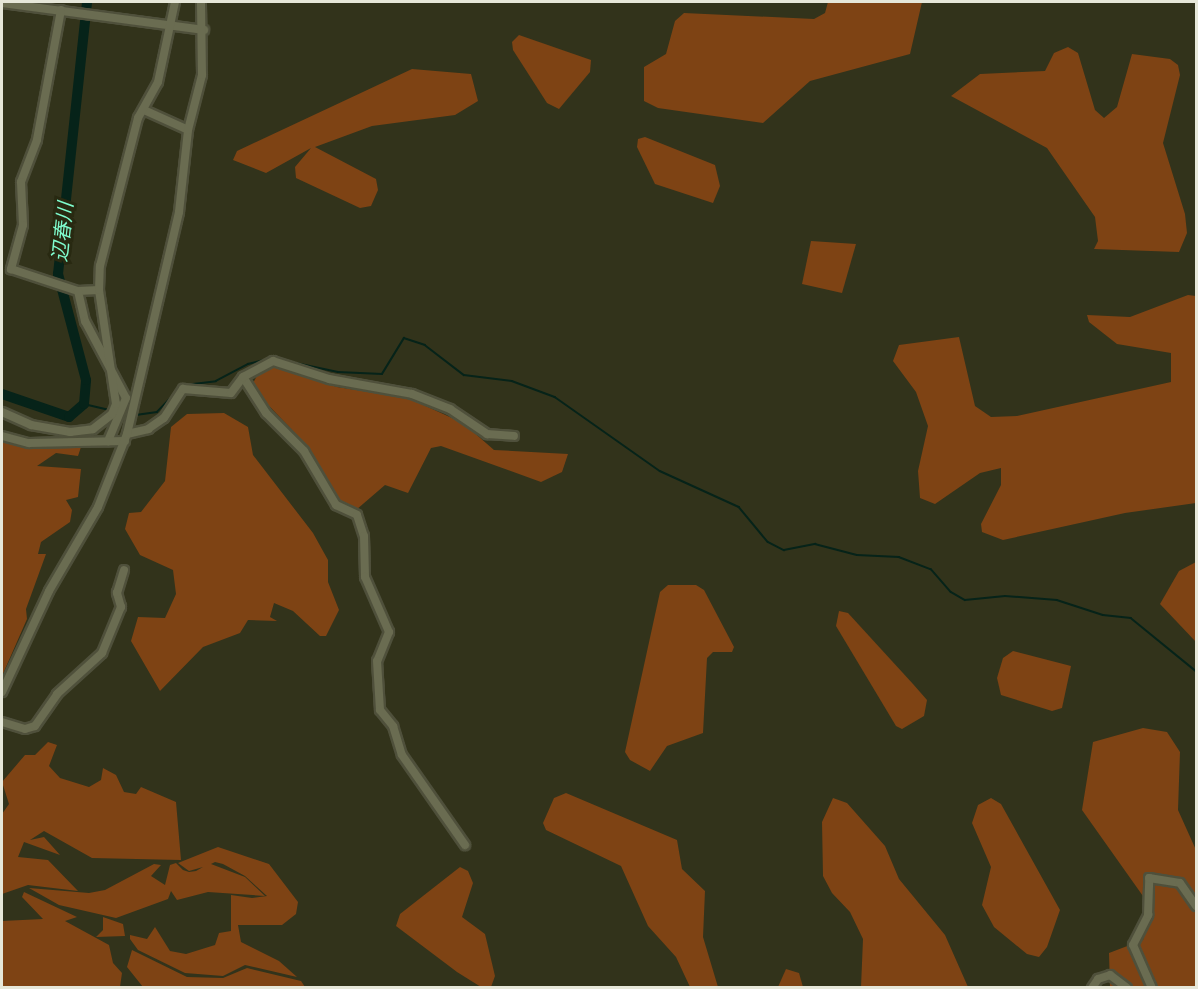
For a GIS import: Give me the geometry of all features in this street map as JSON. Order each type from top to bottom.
[{"type":"street","points":[[2,412],[52,430],[93,429],[112,414],[116,380],[99,290],[124,164],[144,111],[158,82],[175,2]]},
{"type":"street","points":[[2,692],[48,591],[98,507],[126,437],[178,221],[188,130],[202,75],[204,30],[201,2]]},
{"type":"street","points":[[2,3],[31,4],[169,29],[204,30]]},
{"type":"street","points":[[61,10],[37,140],[21,182],[23,225],[11,269],[47,284],[76,290],[99,290]]},
{"type":"street","points":[[144,111],[188,130]]},
{"type":"street","points":[[76,290],[85,321],[126,398],[125,407],[108,441]]},
{"type":"street","points":[[2,436],[29,443],[108,441],[126,437],[148,429],[164,417],[183,389],[225,394],[243,377],[273,361],[329,379],[412,394],[450,409],[487,434],[514,436]]},
{"type":"street","points":[[243,377],[266,413],[304,451],[336,505],[357,515],[364,536],[365,577],[389,632],[377,661],[380,710],[393,726],[402,755],[465,845]]},
{"type":"street","points":[[2,722],[25,729],[35,726],[57,694],[102,653],[121,607],[117,593],[124,570]]},
{"type":"street","points":[[1152,987],[1133,945],[1148,915],[1149,878],[1186,886],[1197,906]]},
{"type":"street","points":[[1092,987],[1098,979],[1110,975],[1127,987]]},
{"type":"shaded area","points":[[828,2],[922,2],[910,54],[810,81],[763,123],[658,108],[644,101],[644,67],[666,54],[675,21],[684,13],[814,19],[825,13]]},
{"type":"shaded area","points":[[519,35],[591,60],[590,72],[559,109],[547,103],[513,50],[512,42]]},
{"type":"shaded area","points":[[1068,47],[1078,53],[1095,110],[1104,118],[1117,107],[1132,54],[1170,59],[1178,65],[1180,75],[1163,143],[1185,214],[1187,233],[1179,252],[1094,249],[1098,241],[1095,217],[1047,148],[951,96],[980,74],[1045,71],[1054,53]]},
{"type":"shaded area","points":[[412,69],[471,74],[478,101],[455,115],[372,126],[315,147],[376,179],[378,190],[371,206],[360,208],[296,178],[295,167],[311,148],[266,173],[233,160],[237,151]]},
{"type":"shaded area","points":[[645,137],[715,165],[720,186],[713,203],[655,184],[637,147],[638,139]]},
{"type":"shaded area","points":[[811,241],[856,244],[842,293],[802,284]]},
{"type":"shaded area","points":[[1188,295],[1196,296],[1196,503],[1125,513],[1003,540],[982,532],[981,524],[1001,485],[1001,468],[980,473],[935,504],[920,498],[918,471],[928,426],[916,392],[893,361],[899,345],[959,337],[975,406],[991,417],[1017,416],[1171,382],[1171,353],[1117,344],[1089,322],[1087,315],[1130,317]]},
{"type":"shaded area","points":[[275,366],[337,387],[408,398],[463,423],[494,450],[568,454],[562,472],[541,482],[441,446],[431,448],[408,493],[385,485],[356,510],[349,509],[334,501],[298,436],[251,387],[260,370]]},
{"type":"shaded area","points":[[224,413],[248,427],[253,455],[313,533],[328,560],[328,582],[339,610],[326,636],[320,636],[293,611],[274,603],[270,617],[277,621],[248,620],[240,633],[203,647],[160,691],[131,641],[138,617],[165,618],[176,594],[173,570],[140,555],[125,529],[129,513],[141,512],[165,481],[171,427],[187,414]]},
{"type":"shaded area","points":[[2,441],[25,447],[81,447],[78,456],[56,453],[37,466],[81,469],[78,497],[66,500],[72,510],[70,522],[41,542],[38,554],[46,554],[26,609],[27,619],[2,676]]},
{"type":"shaded area","points":[[1196,562],[1196,642],[1160,604],[1179,571]]},
{"type":"shaded area","points":[[668,585],[696,585],[704,590],[734,647],[732,652],[713,652],[707,658],[703,733],[667,746],[650,771],[630,760],[625,752],[660,592]]},
{"type":"shaded area","points":[[839,611],[848,613],[927,700],[924,716],[902,729],[896,726],[836,626]]},
{"type":"shaded area","points":[[1013,651],[1071,666],[1062,708],[1052,711],[1001,695],[997,678],[1003,658]]},
{"type":"shaded area","points":[[1143,728],[1167,732],[1180,752],[1178,810],[1196,850],[1196,987],[1110,987],[1109,953],[1143,940],[1150,906],[1082,810],[1093,742]]},
{"type":"shaded area","points":[[48,742],[57,745],[49,766],[60,778],[89,787],[101,780],[103,768],[116,775],[124,792],[136,794],[141,787],[176,802],[181,860],[92,858],[44,831],[30,840],[44,837],[60,855],[24,842],[18,857],[48,860],[78,891],[28,885],[2,894],[2,814],[9,804],[2,782],[25,755],[35,755]]},
{"type":"shaded area","points":[[566,793],[677,840],[682,869],[705,891],[703,937],[718,987],[690,987],[676,957],[648,926],[621,866],[546,830],[543,823],[554,798]]},
{"type":"shaded area","points":[[833,798],[847,803],[885,846],[899,879],[945,935],[968,987],[861,987],[863,939],[850,912],[832,893],[823,876],[822,822]]},
{"type":"shaded area","points":[[991,798],[1001,804],[1060,910],[1047,947],[1039,957],[1027,954],[994,927],[982,905],[991,867],[972,823],[978,805]]},
{"type":"shaded area","points":[[218,847],[269,864],[298,902],[296,914],[282,925],[238,925],[241,942],[279,961],[297,977],[245,965],[223,976],[185,973],[138,950],[130,939],[130,935],[147,939],[155,927],[170,951],[186,954],[215,945],[219,933],[231,931],[231,895],[252,898],[267,896],[245,876],[223,864],[215,862],[211,864],[245,877],[265,896],[208,892],[177,900],[171,891],[168,899],[116,918],[59,905],[29,888],[89,893],[105,890],[154,864],[161,865],[151,876],[165,885],[170,865],[176,863],[183,870],[189,872],[196,871],[203,867],[189,871],[178,863]]},
{"type":"shaded area","points":[[460,867],[468,871],[473,883],[462,917],[485,934],[495,976],[491,987],[481,987],[457,972],[396,926],[400,914]]},
{"type":"shaded area","points":[[24,892],[77,917],[65,921],[109,945],[113,963],[122,973],[120,987],[2,987],[2,921],[43,919],[22,897]]},
{"type":"shaded area","points":[[103,917],[123,924],[125,936],[96,937],[103,930]]},
{"type":"shaded area","points":[[132,950],[187,977],[223,978],[247,968],[301,981],[305,987],[143,987],[127,967]]},
{"type":"shaded area","points":[[786,969],[799,973],[803,987],[778,987]]},
{"type":"waterway","name":"辺春川","points":[[2,394],[69,417],[84,404],[86,380],[58,274],[87,2]]},
{"type":"waterway","points":[[282,360],[338,372],[382,374],[404,338],[425,345],[464,375],[512,381],[555,397],[660,471],[739,507],[768,542],[784,550],[815,544],[857,555],[899,557],[931,569],[951,592],[965,600],[1005,596],[1057,600],[1103,615],[1131,618],[1196,671]]},
{"type":"waterway","points":[[185,385],[216,381],[248,364],[268,359]]},
{"type":"waterway","points":[[136,415],[157,412],[181,387]]},
{"type":"waterway","points":[[84,404],[111,410]]}]
